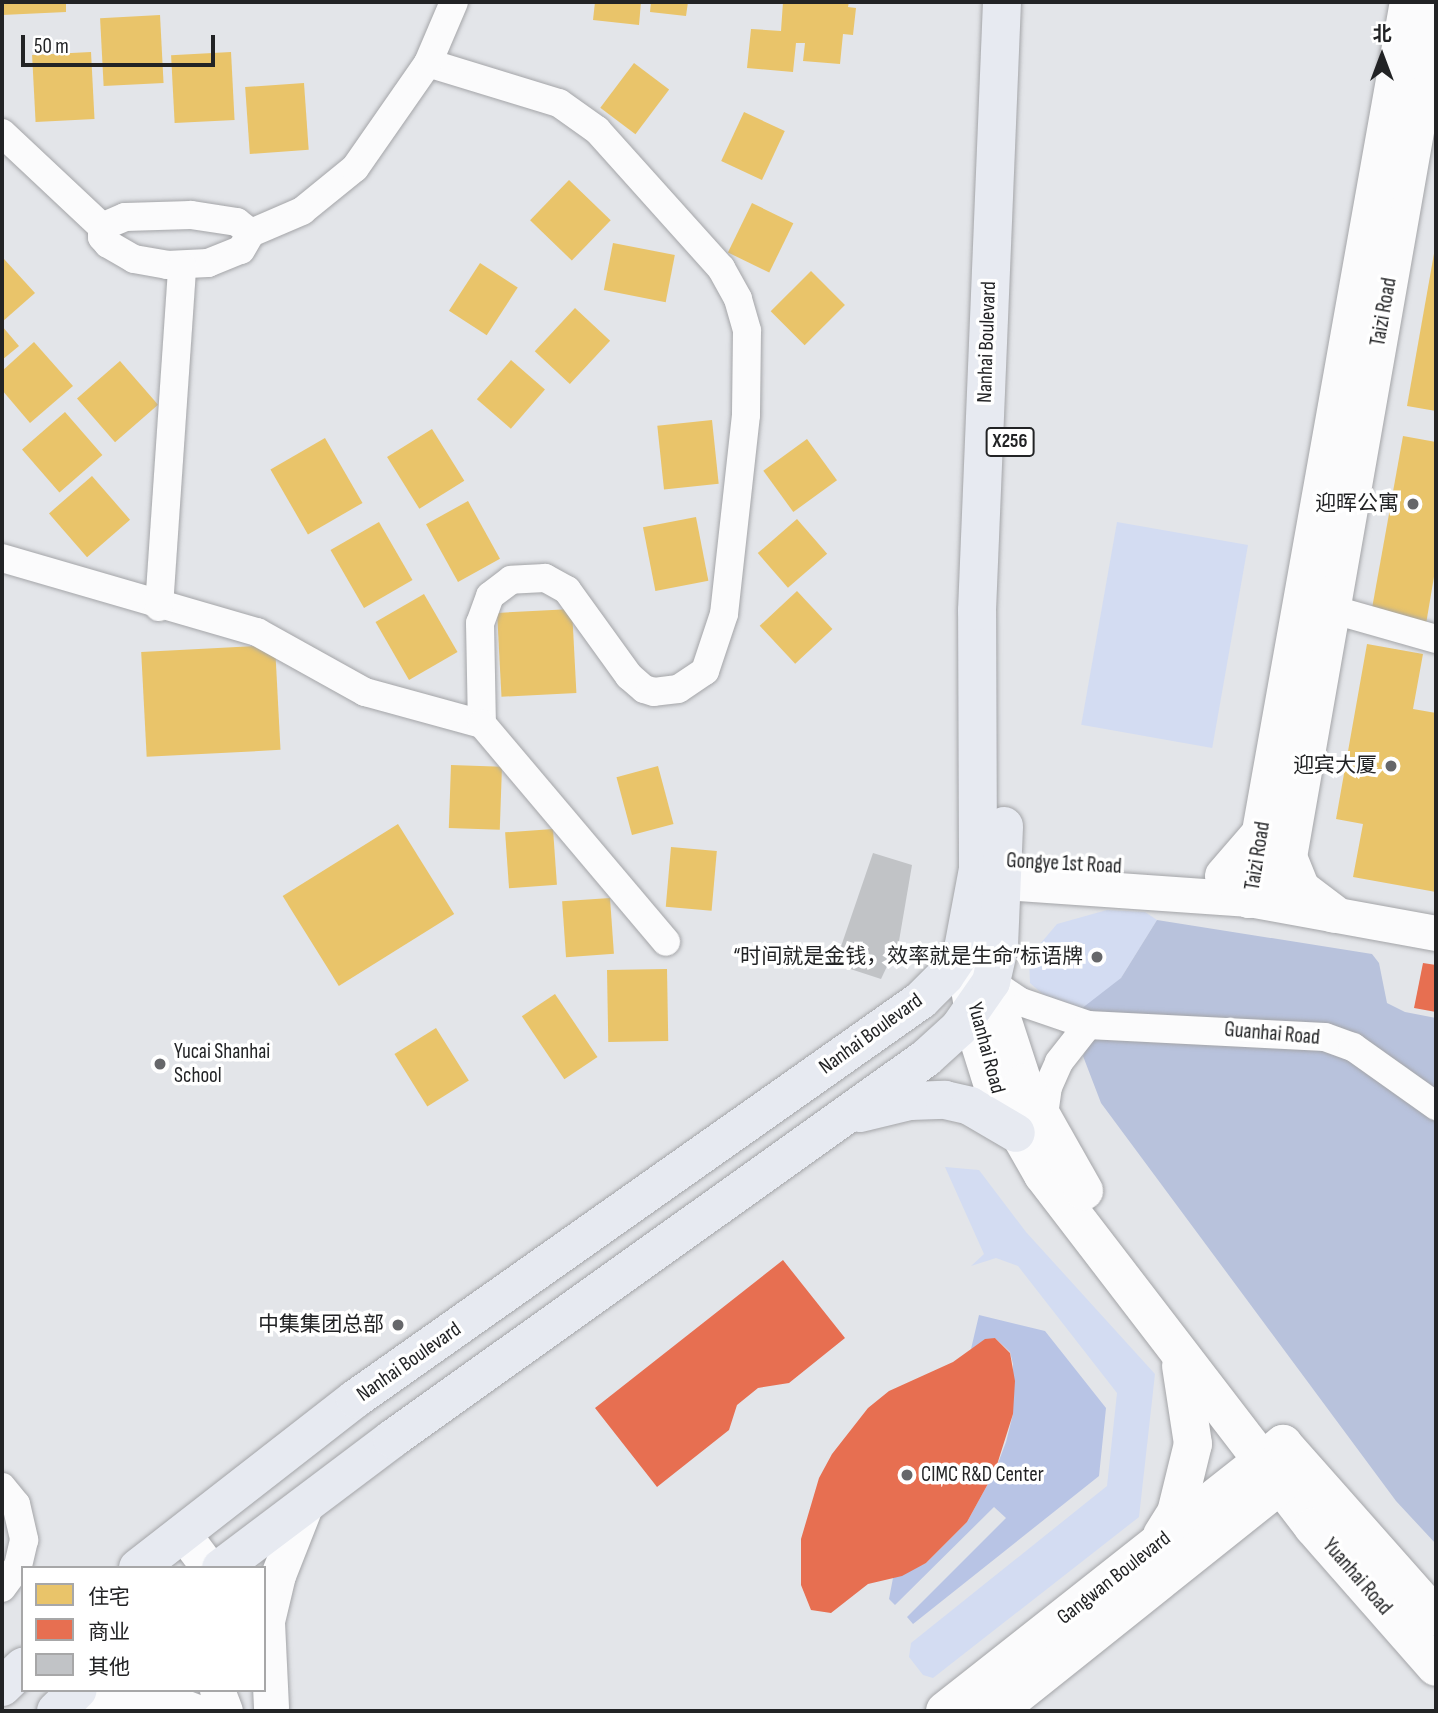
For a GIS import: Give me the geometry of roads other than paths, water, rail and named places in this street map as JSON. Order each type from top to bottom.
[{"type":"main road","name":"Nanhai Boulevard","points":[[148,1565],[182,1532],[355,1399],[921,1000],[945,976],[963,949],[996,869],[977,611],[1002,2]]},
{"type":"main road","name":"Nanhai Boulevard","points":[[983,996],[996,869],[1027,2]]},
{"type":"main road","name":"Taizi Road","points":[[1275,845],[1409,2]]},
{"type":"main road","name":"Taizi Road","points":[[1275,845],[1331,609],[1436,12]]},
{"type":"main road","points":[[1237,888],[1275,845],[1301,889],[1334,914]]},
{"type":"main road","name":"Yuanhai Road","points":[[963,949],[983,996],[990,1078],[1095,1205],[1275,1463],[1436,1618]]},
{"type":"main road","points":[[224,1566],[926,1058],[983,996]]},
{"type":"main road","points":[[841,1118],[910,1101],[945,1100],[970,1105],[1029,1128]]},
{"type":"main road","name":"Yuanhai Road","points":[[1029,1128],[1066,1207],[1175,1349],[1275,1463],[1436,1667]]},
{"type":"main road","points":[[1157,1543],[1176,1513],[1193,1444],[1186,1380],[1175,1349]]},
{"type":"main road","name":"Gangwan Boulevard","points":[[945,1711],[1157,1543],[1275,1463]]},
{"type":"main road","name":"Gangwan Boulevard","points":[[997,1711],[1275,1463]]},
{"type":"main road","points":[[2,1687],[21,1669]]},
{"type":"main road","points":[[56,1711],[76,1692]]},
{"type":"street","points":[[2,133],[102,227],[102,237],[118,251],[152,263],[182,266],[228,258],[241,250],[251,233],[302,211],[338,185],[378,137],[428,63],[454,2]]},
{"type":"street","points":[[428,63],[559,103],[597,130],[722,268],[738,299],[747,331],[748,393],[724,614],[705,671],[678,689],[654,692],[644,688],[557,583],[526,577],[511,580],[489,596],[482,616],[482,724]]},
{"type":"street","points":[[102,227],[125,217],[191,215],[237,222],[251,233]]},
{"type":"street","points":[[159,607],[182,266]]},
{"type":"street","points":[[2,558],[159,607],[257,632],[365,692],[482,724],[666,942]]},
{"type":"street","points":[[1331,609],[1436,639]]},
{"type":"street","name":"Gongye 1st Road","points":[[996,869],[1237,888],[1334,914],[1436,933]]},
{"type":"street","name":"Guanhai Road","points":[[983,996],[1021,1002],[1088,1025],[1325,1037],[1353,1046],[1436,1106]]},
{"type":"street","points":[[1029,1128],[1059,1062],[1088,1025]]},
{"type":"street","points":[[2,1487],[16,1504],[24,1540],[18,1566],[2,1588]]},
{"type":"street","points":[[269,1703],[267,1621],[278,1575],[306,1504]]},
{"type":"street","points":[[182,1532],[208,1566]]},
{"type":"street","points":[[218,1692],[225,1711]]},
{"type":"street","points":[[81,1711],[140,1699],[166,1700],[194,1711]]},
{"type":"place","name":"迎晖公寓","points":[[1413,504]]},
{"type":"place","name":"迎宾大厦","points":[[1391,766]]},
{"type":"place","name":"“时间就是金钱，效率就是生命”标语牌","points":[[1097,957]]},
{"type":"place","name":"Yucai Shanhai School","points":[[160,1064]]},
{"type":"place","name":"中集集团总部","points":[[398,1325]]},
{"type":"place","name":"CIMC R&D Center","points":[[907,1475]]}]
